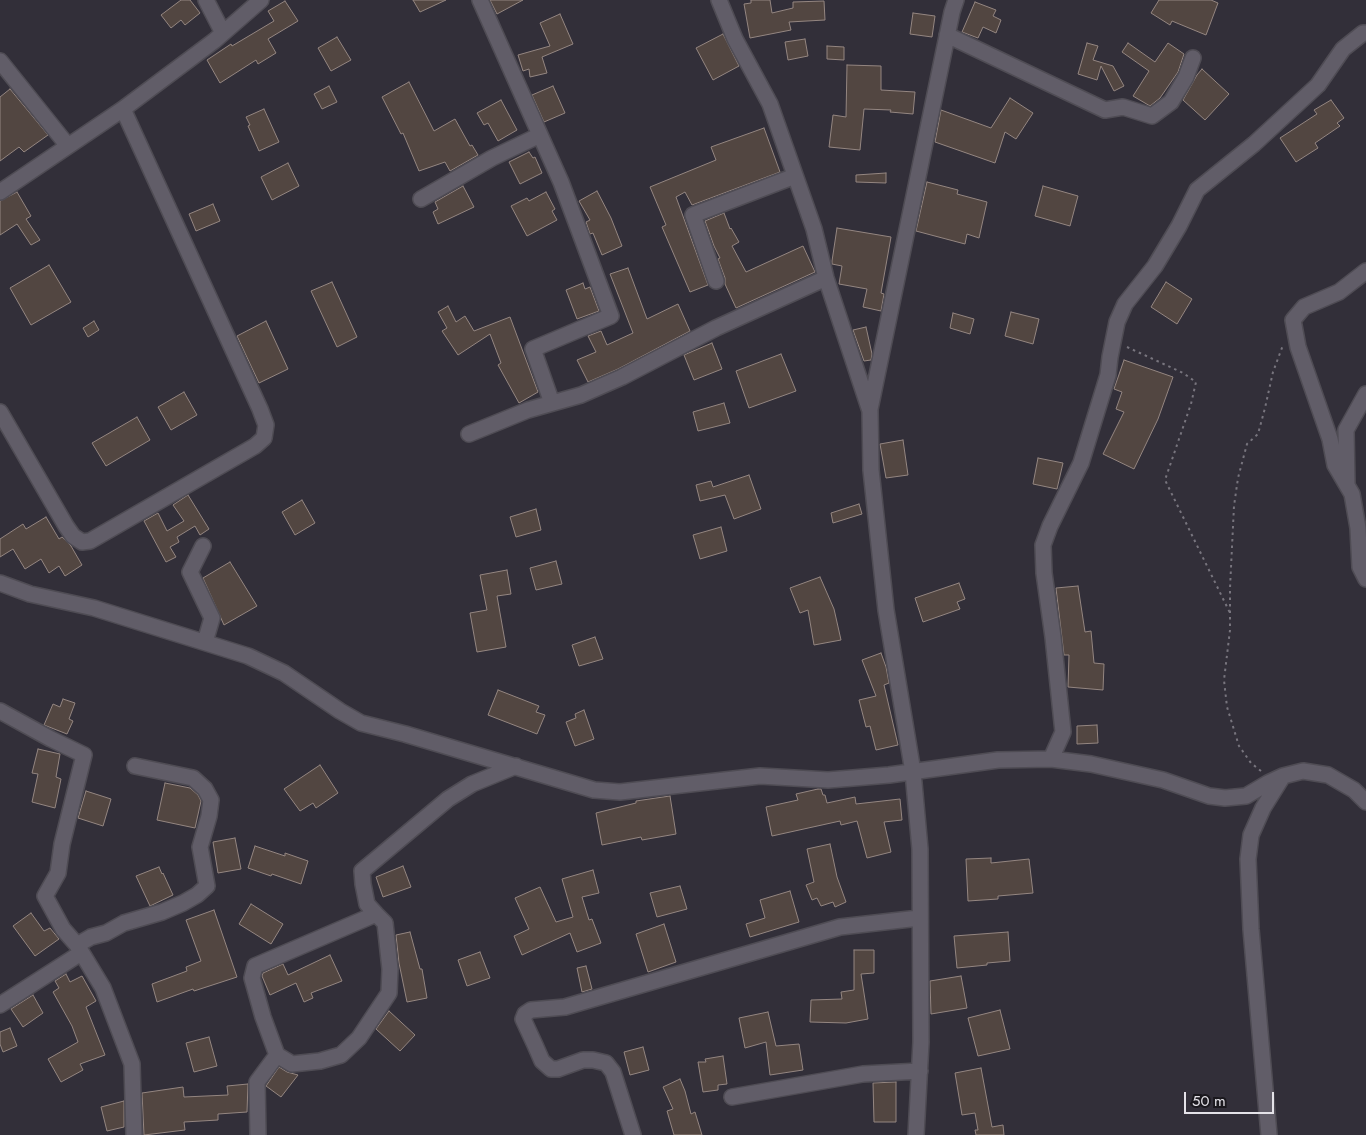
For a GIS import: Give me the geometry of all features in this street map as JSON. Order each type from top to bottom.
[{"type":"street","points":[[206,0],[223,33]]},
{"type":"street","points":[[0,192],[123,109],[223,33],[261,0]]},
{"type":"street","points":[[480,0],[561,182],[611,316],[532,349],[552,403]]},
{"type":"street","points":[[719,0],[735,40],[770,104],[814,229],[826,278],[870,411]]},
{"type":"street","points":[[916,1135],[921,1042],[920,849],[913,772],[886,610],[871,470],[870,411],[947,35],[956,0]]},
{"type":"street","points":[[1051,759],[1063,732],[1044,574],[1043,545],[1050,526],[1081,463],[1108,375],[1117,322],[1125,304],[1155,266],[1180,226],[1198,190],[1254,144],[1318,85],[1343,49],[1363,33],[1366,33]]},
{"type":"street","points":[[947,35],[1105,110],[1123,107],[1152,116],[1171,102],[1186,77],[1193,58]]},
{"type":"street","points":[[0,61],[68,146]]},
{"type":"street","points":[[0,412],[66,526],[73,536],[82,542],[90,541],[255,446],[264,438],[266,425],[260,408],[123,109]]},
{"type":"street","points":[[421,199],[492,158],[540,135]]},
{"type":"street","points":[[716,281],[693,215],[795,176]]},
{"type":"street","points":[[1366,271],[1339,292],[1304,307],[1293,320],[1298,347],[1330,438],[1335,465],[1352,494],[1358,528],[1360,567],[1366,579]]},
{"type":"street","points":[[469,434],[528,410],[581,394],[622,377],[716,328],[826,278]]},
{"type":"street","points":[[1347,486],[1346,430],[1366,394]]},
{"type":"street","points":[[203,546],[190,572],[212,618],[205,642]]},
{"type":"street","points":[[0,583],[30,594],[94,608],[248,656],[284,673],[361,723],[405,734],[594,790],[620,792],[760,776],[828,780],[889,775],[998,760],[1051,759],[1091,764],[1164,780],[1209,796],[1225,798],[1246,796],[1283,776],[1303,771],[1328,775],[1354,790],[1366,802]]},
{"type":"street","points":[[0,711],[84,755],[62,844],[58,873],[46,896],[63,929],[79,949],[104,988],[132,1064],[134,1135]]},
{"type":"street","points":[[0,1005],[79,949],[90,937],[106,933],[124,923],[162,912],[183,903],[197,895],[207,886],[200,847],[209,816],[211,800],[205,789],[193,778],[135,766]]},
{"type":"street","points":[[376,914],[255,966],[252,978],[276,1055],[292,1064],[320,1061],[341,1055],[360,1038],[389,992],[390,970],[385,923],[367,904],[362,884],[362,871],[448,799],[472,784],[516,766]]},
{"type":"street","points":[[1269,1135],[1251,930],[1248,859],[1251,835],[1263,808],[1283,776]]},
{"type":"street","points":[[633,1135],[613,1072],[606,1063],[583,1060],[558,1069],[551,1069],[542,1061],[538,1053],[523,1019],[525,1014],[531,1010],[565,1007],[840,927],[920,918]]},
{"type":"street","points":[[258,1135],[258,1082],[276,1055]]},
{"type":"street","points":[[732,1098],[863,1074],[920,1071]]},
{"type":"path","points":[[1283,776],[1263,773],[1250,763],[1239,746],[1226,707],[1224,680],[1230,630],[1234,506],[1238,478],[1247,444],[1258,434],[1273,372],[1293,320]]},
{"type":"path","points":[[1113,341],[1183,373],[1196,382],[1191,404],[1165,480],[1230,614]]},
{"type":"building","points":[[181,0],[190,0],[200,13],[185,25],[181,20],[171,28],[161,15]]},
{"type":"building","points":[[413,0],[446,0],[420,12]]},
{"type":"building","points":[[490,0],[523,0],[497,14]]},
{"type":"building","points":[[751,0],[770,0],[772,13],[793,8],[793,2],[824,1],[825,20],[789,22],[791,30],[750,38],[744,4],[751,3]]},
{"type":"building","points":[[1159,0],[1211,0],[1218,3],[1206,35],[1172,21],[1170,25],[1151,13]]},
{"type":"building","points":[[285,1],[298,21],[268,39],[276,53],[258,64],[256,60],[220,83],[207,60],[231,44],[232,46],[274,21],[268,11]]},
{"type":"building","points":[[975,2],[996,10],[993,16],[1001,20],[996,33],[983,27],[978,38],[962,32]]},
{"type":"building","points":[[913,13],[935,16],[932,37],[910,34]]},
{"type":"building","points":[[560,14],[573,44],[542,57],[547,73],[530,77],[529,69],[523,71],[518,55],[550,46],[540,23]]},
{"type":"building","points":[[723,34],[739,66],[713,80],[696,48]]},
{"type":"building","points":[[337,37],[351,60],[331,71],[318,48]]},
{"type":"building","points":[[805,39],[808,56],[788,60],[785,42]]},
{"type":"building","points":[[1087,43],[1098,46],[1093,60],[1113,66],[1124,86],[1114,91],[1101,66],[1097,80],[1078,74]]},
{"type":"building","points":[[1128,43],[1155,62],[1168,43],[1184,54],[1178,72],[1160,98],[1150,106],[1133,96],[1149,71],[1122,52]]},
{"type":"building","points":[[827,46],[844,47],[844,60],[827,59]]},
{"type":"building","points":[[847,65],[881,66],[881,90],[915,92],[913,114],[890,112],[891,110],[864,109],[860,150],[829,147],[833,115],[846,117]]},
{"type":"building","points":[[1202,69],[1229,94],[1205,120],[1183,100]]},
{"type":"building","points":[[409,82],[434,131],[455,119],[470,146],[472,145],[478,155],[450,171],[445,162],[419,171],[403,133],[401,134],[382,97]]},
{"type":"building","points":[[329,86],[337,102],[322,109],[314,94]]},
{"type":"building","points":[[553,86],[565,113],[544,122],[532,95]]},
{"type":"building","points":[[10,89],[48,135],[24,152],[19,147],[0,161],[0,97]]},
{"type":"building","points":[[1010,98],[1033,113],[1016,139],[1005,132],[995,163],[935,142],[941,110],[991,128]]},
{"type":"building","points":[[501,100],[517,130],[498,141],[488,123],[484,125],[477,113]]},
{"type":"building","points":[[1331,100],[1344,118],[1337,123],[1340,126],[1315,143],[1318,148],[1296,162],[1280,138],[1317,114],[1314,110]]},
{"type":"building","points":[[264,109],[279,142],[259,151],[246,117]]},
{"type":"building","points":[[764,128],[780,172],[692,205],[685,192],[676,197],[708,285],[690,292],[662,227],[666,225],[650,187],[716,160],[711,147]]},
{"type":"building","points":[[529,152],[533,158],[535,157],[542,173],[520,184],[509,162]]},
{"type":"building","points":[[288,163],[299,186],[272,200],[261,177]]},
{"type":"building","points":[[886,173],[886,183],[856,182],[856,175]]},
{"type":"building","points":[[927,182],[958,190],[957,194],[987,202],[979,238],[967,234],[965,244],[916,231]]},
{"type":"building","points":[[463,186],[474,207],[438,224],[433,212],[438,209],[435,202]]},
{"type":"building","points":[[1043,186],[1078,196],[1070,226],[1035,216]]},
{"type":"building","points":[[597,191],[611,218],[622,246],[602,255],[593,233],[590,234],[586,222],[590,220],[579,201]]},
{"type":"building","points":[[17,192],[31,216],[26,219],[40,240],[31,245],[17,224],[0,235],[0,201]]},
{"type":"building","points":[[546,192],[555,209],[552,211],[557,220],[527,236],[511,206],[527,198],[529,201]]},
{"type":"building","points":[[213,204],[220,221],[196,231],[189,214]]},
{"type":"building","points":[[724,213],[730,229],[739,242],[732,246],[746,272],[803,246],[815,272],[736,308],[725,284],[725,278],[718,259],[720,258],[705,221]]},
{"type":"building","points":[[837,228],[891,237],[881,293],[884,294],[881,311],[863,307],[867,289],[839,284],[842,266],[832,264]]},
{"type":"building","points":[[49,265],[71,302],[31,325],[10,288]]},
{"type":"building","points":[[628,268],[647,319],[678,304],[690,331],[618,369],[588,382],[577,360],[596,352],[588,336],[601,331],[607,345],[633,333],[610,274]]},
{"type":"building","points":[[332,282],[357,337],[337,347],[311,291]]},
{"type":"building","points":[[1166,282],[1192,299],[1177,324],[1151,307]]},
{"type":"building","points":[[583,283],[585,289],[590,287],[599,311],[577,319],[566,290]]},
{"type":"building","points":[[448,306],[456,322],[465,316],[474,331],[510,317],[538,392],[519,403],[498,365],[501,363],[490,334],[458,355],[442,331],[447,328],[438,312]]},
{"type":"building","points":[[1011,312],[1039,319],[1033,344],[1005,336]]},
{"type":"building","points":[[953,313],[974,319],[970,334],[950,328]]},
{"type":"building","points":[[94,321],[99,330],[88,337],[83,328]]},
{"type":"building","points":[[266,321],[288,369],[259,383],[237,336]]},
{"type":"building","points":[[866,327],[872,354],[871,360],[864,361],[853,330]]},
{"type":"building","points":[[712,343],[722,369],[694,380],[684,355]]},
{"type":"building","points":[[781,354],[796,391],[749,408],[736,371]]},
{"type":"building","points":[[1124,360],[1173,377],[1158,419],[1134,469],[1103,454],[1124,412],[1116,409],[1122,392],[1114,389]]},
{"type":"building","points":[[184,392],[197,415],[171,430],[158,407]]},
{"type":"building","points":[[724,403],[730,423],[698,431],[693,412]]},
{"type":"building","points":[[137,417],[150,440],[106,466],[92,443]]},
{"type":"building","points":[[903,440],[908,475],[886,478],[880,444]]},
{"type":"building","points":[[1038,458],[1063,463],[1057,489],[1033,484]]},
{"type":"building","points":[[749,475],[761,509],[734,519],[725,495],[700,501],[696,485],[711,481],[713,487]]},
{"type":"building","points":[[188,495],[209,529],[200,535],[195,526],[177,537],[179,542],[170,547],[176,557],[166,562],[144,521],[158,513],[167,531],[184,521],[173,505]]},
{"type":"building","points":[[302,500],[315,523],[295,535],[282,512]]},
{"type":"building","points":[[859,504],[862,514],[833,523],[831,513]]},
{"type":"building","points":[[536,509],[541,530],[516,537],[510,517]]},
{"type":"building","points":[[46,517],[59,539],[62,537],[71,546],[82,565],[65,576],[59,566],[49,573],[41,559],[25,569],[13,549],[0,557],[0,539],[23,524],[26,529]]},
{"type":"building","points":[[721,527],[727,551],[700,559],[693,535]]},
{"type":"building","points":[[556,561],[562,584],[536,590],[530,568]]},
{"type":"building","points":[[230,562],[257,606],[224,625],[203,578]]},
{"type":"building","points":[[507,570],[511,594],[497,596],[506,647],[477,652],[470,613],[487,610],[480,575]]},
{"type":"building","points":[[820,577],[834,609],[841,640],[814,645],[808,610],[800,613],[790,588]]},
{"type":"building","points":[[959,583],[965,599],[957,602],[960,609],[923,622],[915,598]]},
{"type":"building","points":[[1078,586],[1085,632],[1091,631],[1094,663],[1104,664],[1103,690],[1068,687],[1069,655],[1064,655],[1056,588]]},
{"type":"building","points":[[595,637],[603,659],[579,666],[572,645]]},
{"type":"building","points":[[881,653],[889,683],[884,685],[898,745],[876,750],[870,726],[866,727],[859,700],[876,696],[862,660]]},
{"type":"building","points":[[498,690],[539,706],[536,712],[545,715],[537,734],[488,715]]},
{"type":"building","points":[[63,699],[75,703],[69,719],[73,721],[67,734],[44,725],[53,704],[60,707]]},
{"type":"building","points":[[584,710],[594,739],[575,746],[566,722],[576,718],[575,714]]},
{"type":"building","points":[[1097,725],[1098,743],[1077,744],[1077,726]]},
{"type":"building","points":[[38,749],[60,754],[56,777],[61,779],[55,808],[32,802],[38,774],[32,773]]},
{"type":"building","points":[[320,765],[338,793],[316,808],[313,803],[300,811],[284,789]]},
{"type":"building","points":[[165,783],[190,788],[198,795],[201,801],[195,828],[157,820]]},
{"type":"building","points":[[821,789],[823,795],[825,795],[827,803],[855,797],[856,804],[900,799],[902,820],[884,822],[891,852],[867,858],[857,821],[841,825],[840,821],[772,836],[766,807],[798,800],[796,794]]},
{"type":"building","points":[[86,791],[111,799],[103,826],[78,818]]},
{"type":"building","points":[[670,796],[676,834],[642,840],[641,837],[602,845],[596,813],[636,803],[636,801]]},
{"type":"building","points":[[235,838],[241,869],[218,873],[213,842]]},
{"type":"building","points":[[830,844],[837,877],[846,902],[835,907],[833,902],[821,906],[817,898],[812,900],[806,885],[814,882],[807,849]]},
{"type":"building","points":[[255,846],[308,861],[301,884],[248,868]]},
{"type":"building","points":[[991,858],[991,863],[1029,859],[1033,893],[998,896],[998,899],[968,901],[966,859]]},
{"type":"building","points":[[403,866],[411,887],[383,897],[376,877]]},
{"type":"building","points":[[159,867],[173,895],[150,906],[136,876]]},
{"type":"building","points":[[593,870],[599,893],[582,897],[589,920],[592,919],[601,943],[577,952],[570,933],[522,955],[514,936],[529,929],[515,898],[540,887],[556,922],[573,917],[562,879]]},
{"type":"building","points":[[680,886],[687,909],[657,917],[650,893]]},
{"type":"building","points":[[790,891],[799,922],[750,937],[746,924],[765,918],[760,900]]},
{"type":"building","points":[[251,904],[283,924],[271,944],[239,924]]},
{"type":"building","points":[[214,910],[237,977],[194,991],[193,989],[157,1002],[152,984],[187,971],[186,967],[201,961],[186,920]]},
{"type":"building","points":[[31,913],[44,931],[50,928],[59,939],[35,956],[13,926]]},
{"type":"building","points":[[664,924],[676,962],[648,972],[636,934]]},
{"type":"building","points":[[410,932],[420,969],[422,969],[427,998],[407,1002],[399,963],[396,935]]},
{"type":"building","points":[[1008,932],[1010,961],[957,968],[954,936]]},
{"type":"building","points":[[854,950],[874,950],[874,973],[861,974],[868,1019],[846,1023],[810,1022],[811,1000],[842,999],[841,992],[854,990]]},
{"type":"building","points":[[480,952],[490,978],[467,986],[458,960]]},
{"type":"building","points":[[330,955],[342,981],[311,993],[313,998],[304,1002],[296,983],[270,995],[262,976],[263,973],[283,964],[288,975]]},
{"type":"building","points":[[586,966],[592,989],[582,992],[577,968]]},
{"type":"building","points":[[66,974],[70,982],[82,976],[96,1001],[86,1007],[105,1055],[80,1064],[83,1070],[61,1082],[48,1059],[78,1042],[72,1026],[53,992],[59,988],[55,981]]},
{"type":"building","points":[[961,976],[967,1008],[931,1014],[930,981]]},
{"type":"building","points":[[33,995],[43,1013],[23,1027],[11,1009]]},
{"type":"building","points":[[1000,1010],[1010,1049],[978,1056],[968,1018]]},
{"type":"building","points":[[389,1011],[415,1035],[400,1051],[376,1029]]},
{"type":"building","points":[[768,1012],[776,1046],[799,1044],[803,1070],[770,1075],[766,1042],[745,1048],[739,1018]]},
{"type":"building","points":[[10,1028],[17,1046],[3,1052],[0,1044],[0,1032]]},
{"type":"building","points":[[209,1037],[217,1066],[194,1072],[186,1043]]},
{"type":"building","points":[[643,1047],[649,1070],[630,1075],[624,1052]]},
{"type":"building","points":[[723,1056],[727,1084],[718,1085],[718,1090],[703,1092],[698,1062],[706,1062],[705,1059]]},
{"type":"building","points":[[279,1067],[287,1072],[298,1075],[281,1097],[266,1086]]},
{"type":"building","points":[[981,1068],[992,1127],[1003,1125],[1004,1135],[976,1135],[975,1130],[978,1130],[975,1113],[962,1115],[955,1073]]},
{"type":"building","points":[[680,1079],[691,1114],[695,1112],[702,1135],[674,1135],[667,1111],[673,1109],[663,1087]]},
{"type":"building","points":[[896,1082],[896,1122],[874,1122],[873,1083]]},
{"type":"building","points":[[248,1084],[247,1112],[218,1114],[218,1120],[184,1122],[185,1130],[144,1135],[142,1093],[183,1087],[184,1097],[228,1095],[227,1086]]},
{"type":"building","points":[[124,1101],[124,1127],[107,1131],[101,1107]]}]
